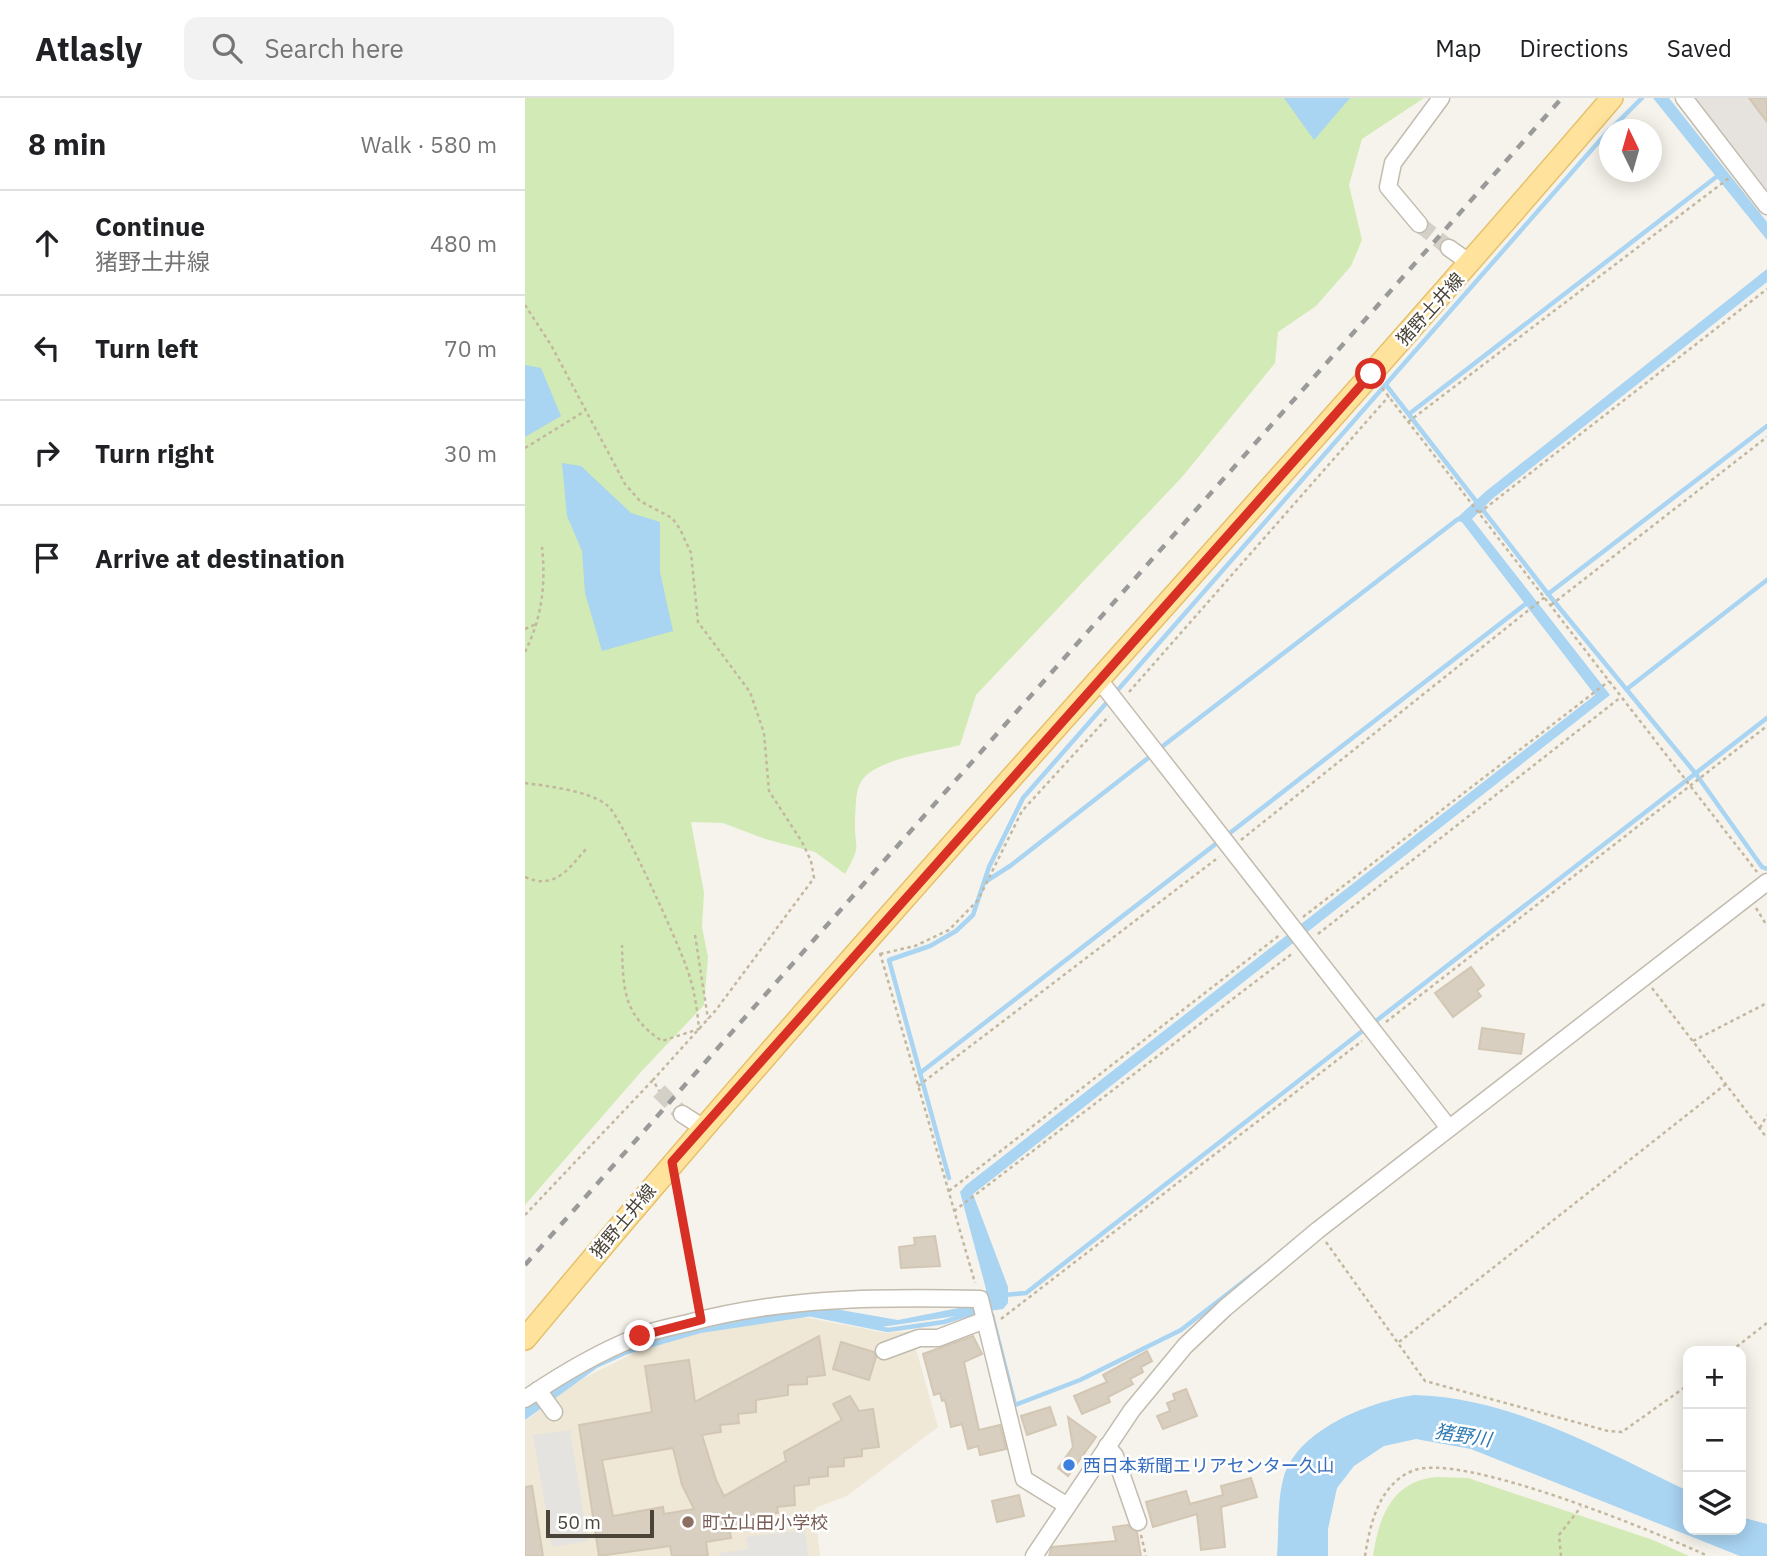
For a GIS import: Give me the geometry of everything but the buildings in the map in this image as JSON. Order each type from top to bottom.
[{"type":"main road","name":"猪野土井線","points":[[525,1339],[702,1127],[1470,263],[1612,98]]},
{"type":"street","points":[[1419,223],[1388,187],[1393,163],[1441,98]]},
{"type":"street","points":[[1684,98],[1767,206]]},
{"type":"street","points":[[1450,248],[1470,263]]},
{"type":"street","points":[[1100,681],[1449,1128]]},
{"type":"street","points":[[1034,1556],[1132,1410],[1185,1346],[1318,1230],[1766,883]]},
{"type":"street","points":[[682,1114],[702,1127]]},
{"type":"street","points":[[554,1412],[532,1395],[640,1336],[701,1320],[778,1303],[861,1298],[983,1311]]},
{"type":"street","points":[[884,1351],[919,1338],[938,1338],[983,1311]]},
{"type":"street","points":[[983,1311],[1024,1479],[1066,1505]]},
{"type":"street","points":[[1107,1446],[1115,1456],[1138,1522]]},
{"type":"path","points":[[1408,422],[1739,170]]},
{"type":"path","points":[[1479,513],[1767,289]]},
{"type":"path","points":[[525,305],[551,345],[625,484],[640,501],[672,518],[680,529],[691,553],[698,622],[750,692],[764,733],[769,791],[811,861],[814,878],[699,1029],[525,1215]]},
{"type":"path","points":[[1371,374],[1766,883]]},
{"type":"path","points":[[880,954],[915,946],[949,930],[978,900],[1022,811],[1389,396]]},
{"type":"path","points":[[525,448],[585,411]]},
{"type":"path","points":[[1551,605],[1767,436]]},
{"type":"path","points":[[525,652],[538,624],[544,581],[542,547]]},
{"type":"path","points":[[918,1086],[1230,849],[1545,597]]},
{"type":"path","points":[[525,629],[538,624]]},
{"type":"path","points":[[525,783],[562,788],[608,806],[624,832],[686,963],[697,999],[699,1029]]},
{"type":"path","points":[[525,877],[540,884],[548,883],[564,872],[586,849]]},
{"type":"path","points":[[1749,896],[1767,926]]},
{"type":"path","points":[[874,933],[983,1311]]},
{"type":"path","points":[[695,935],[708,1018]]},
{"type":"path","points":[[622,945],[623,978],[629,1008],[643,1028],[662,1041],[699,1029]]},
{"type":"path","points":[[1644,977],[1767,1138]]},
{"type":"path","points":[[1693,1041],[1767,1003]]},
{"type":"path","points":[[653,1080],[659,1091]]},
{"type":"path","points":[[1398,1343],[1726,1084]]},
{"type":"path","points":[[1759,1128],[1767,1115]]},
{"type":"path","points":[[672,1162],[701,1320]]},
{"type":"path","points":[[954,1211],[974,1196]]},
{"type":"path","points":[[1318,1230],[1425,1381],[1608,1431],[1622,1432],[1683,1389]]},
{"type":"path","points":[[1738,1346],[1767,1324]]},
{"type":"path","points":[[1365,1556],[1381,1496],[1412,1470],[1456,1468],[1653,1531],[1708,1556]]},
{"type":"path","points":[[1561,1556],[1559,1535],[1581,1507]]},
{"type":"path","points":[[1138,1522],[1146,1556]]},
{"type":"shaded area","points":[[1695,98],[1767,98],[1767,191]]},
{"type":"shaded area","points":[[804,1317],[886,1333],[911,1331],[938,1427],[847,1496],[815,1508],[820,1556],[525,1556],[525,1421],[576,1382],[640,1350],[705,1331]]},
{"type":"shaded area","points":[[570,1430],[588,1541],[552,1547],[533,1435]]},
{"type":"shaded area","points":[[805,1530],[808,1556],[720,1556],[720,1553],[748,1549],[746,1537]]},
{"type":"green space","points":[[525,98],[1424,98],[1362,139],[1349,185],[1362,240],[1351,266],[1316,306],[1278,332],[1275,363],[1182,477],[976,695],[960,745],[892,762],[868,774],[861,782],[856,800],[856,851],[845,874],[815,852],[765,839],[723,823],[691,822],[704,893],[702,927],[708,957],[704,1005],[640,1073],[525,1205]]},
{"type":"green space","points":[[1438,1477],[1468,1478],[1653,1540],[1689,1556],[1373,1556],[1379,1527],[1391,1502],[1410,1485]]},
{"type":"water","points":[[1284,98],[1350,98],[1314,140]]},
{"type":"water","points":[[1653,98],[1669,98],[1767,222],[1767,240]]},
{"type":"water","points":[[1767,269],[1767,282],[1492,499],[1472,519],[1610,695],[973,1194],[1008,1287],[1008,1303],[1003,1309],[881,1327],[819,1315],[701,1333],[628,1354],[597,1368],[525,1420],[525,1408],[559,1381],[620,1348],[681,1329],[799,1308],[835,1309],[898,1320],[974,1305],[984,1299],[986,1289],[960,1192],[966,1185],[1595,695],[1458,517],[1485,492]]},
{"type":"water","points":[[525,365],[541,368],[561,416],[525,437]]},
{"type":"water","points":[[562,463],[581,466],[631,513],[660,522],[660,572],[673,631],[602,651],[585,593],[582,551],[567,516]]},
{"type":"water","name":"猪野川","points":[[1414,1395],[1485,1405],[1520,1415],[1589,1443],[1683,1489],[1683,1533],[1471,1449],[1416,1439],[1384,1446],[1354,1466],[1337,1488],[1328,1529],[1328,1556],[1277,1556],[1281,1489],[1290,1462],[1302,1447],[1336,1421],[1376,1404]]},
{"type":"water","points":[[1746,1518],[1767,1524],[1767,1556],[1740,1556],[1687,1535],[1746,1535]]},
{"type":"waterway","points":[[1621,119],[1642,98]]},
{"type":"waterway","points":[[949,1178],[889,960],[930,946],[956,931],[973,915],[989,867],[1023,798],[1599,141]]},
{"type":"waterway","points":[[1409,414],[1720,174]]},
{"type":"waterway","points":[[1386,385],[1548,594],[1696,774],[1762,867],[1767,869]]},
{"type":"waterway","points":[[1548,594],[1767,426]]},
{"type":"waterway","points":[[1159,749],[1458,519],[1464,520]]},
{"type":"waterway","points":[[1627,689],[1767,580]]},
{"type":"waterway","points":[[920,1073],[1528,602]]},
{"type":"waterway","points":[[1372,1024],[1767,718]]},
{"type":"waterway","points":[[985,882],[1010,866],[1152,755]]},
{"type":"waterway","points":[[1003,1295],[1026,1293],[1365,1029]]},
{"type":"waterway","points":[[992,1315],[1015,1405],[1080,1380],[1181,1330],[1261,1268]]},
{"type":"waterway","points":[[809,1314],[888,1330],[944,1322],[978,1311]]},
{"type":"tunnel","points":[[1419,224],[1449,248]]},
{"type":"tunnel","points":[[659,1091],[682,1114]]},
{"type":"railway","points":[[525,1265],[1562,98]]},
{"type":"place","name":"西日本新聞エリアセンター久山","points":[[1069,1465]]},
{"type":"place","name":"町立山田小学校","points":[[688,1522]]},
{"type":"route","points":[[640,1336],[701,1320],[672,1162],[1371,374]]}]
